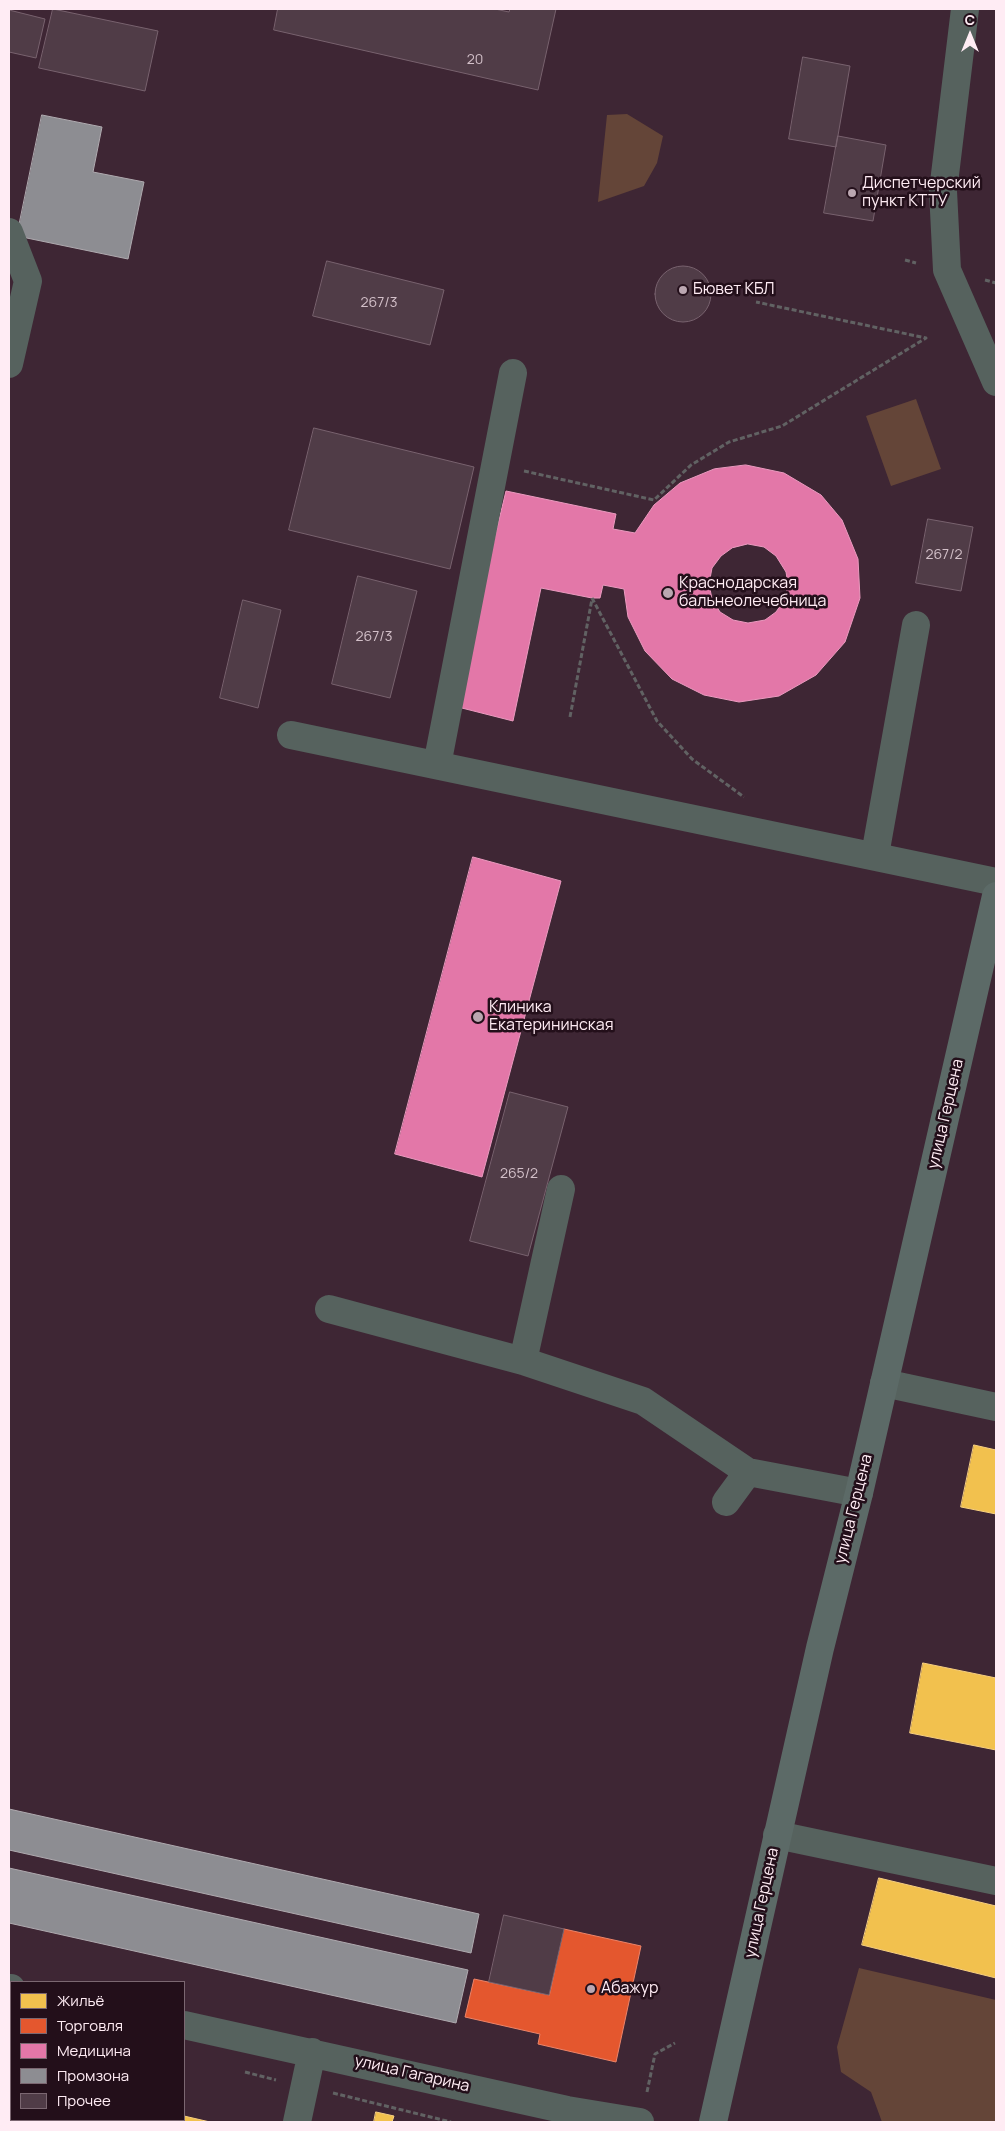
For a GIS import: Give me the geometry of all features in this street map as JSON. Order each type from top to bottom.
[{"type":"main road","name":"улица Герцена","points":[[713,2122],[777,1835],[884,1383],[991,946],[996,896]]},
{"type":"street","points":[[965,9],[943,191],[946,270],[996,382]]},
{"type":"street","points":[[9,232],[28,281],[9,364]]},
{"type":"street","points":[[437,765],[513,373]]},
{"type":"street","points":[[875,855],[916,625]]},
{"type":"street","points":[[291,735],[875,855],[996,882]]},
{"type":"street","points":[[522,1361],[561,1189]]},
{"type":"street","points":[[329,1309],[522,1361],[642,1400],[748,1472],[859,1493]]},
{"type":"street","points":[[884,1383],[996,1407]]},
{"type":"street","points":[[726,1502],[748,1472]]},
{"type":"street","points":[[777,1835],[996,1881]]},
{"type":"street","name":"улица Гагарина","points":[[185,2025],[567,2110],[640,2122]]},
{"type":"street","points":[[297,2122],[312,2052]]},
{"type":"path","points":[[495,465],[654,500],[699,460],[729,442],[782,426],[926,338],[756,302]]},
{"type":"path","points":[[570,717],[592,598],[657,721],[692,760],[746,798]]},
{"type":"path","points":[[647,2093],[655,2054],[675,2043]]},
{"type":"shaded area","points":[[627,114],[663,136],[657,163],[644,186],[598,202],[607,115]]},
{"type":"shaded area","points":[[916,399],[941,469],[891,486],[866,416]]},
{"type":"shaded area","points":[[859,1968],[996,2000],[996,2122],[882,2122],[871,2092],[841,2072],[837,2047]]},
{"type":"building: Жильё","points":[[974,1445],[996,1450],[996,1514],[961,1507]]},
{"type":"building: Жильё","points":[[923,1663],[996,1678],[996,1750],[910,1733]]},
{"type":"building: Жильё","points":[[879,1878],[996,1906],[996,1978],[862,1945]]},
{"type":"building: Жильё","points":[[376,2112],[394,2116],[392,2122],[374,2122]]},
{"type":"building: Жильё","points":[[185,2116],[210,2122],[169,2122],[185,2121]]},
{"type":"building: Жильё","points":[[102,2121],[156,2121],[155,2122]]},
{"type":"building: Торговля","name":"Абажур","points":[[564,1929],[641,1946],[616,2062],[538,2044],[540,2034],[465,2017],[474,1979],[549,1995]]},
{"type":"building: Медицина","name":"Краснодарская бальнеолечебница","points":[[746,465],[784,473],[821,495],[842,520],[858,559],[860,598],[845,642],[816,675],[779,696],[739,702],[704,695],[672,679],[645,651],[628,617],[624,589],[603,585],[600,598],[592,598],[541,588],[513,721],[454,706],[506,491],[616,514],[613,529],[635,533],[654,505],[680,483],[714,469]],"holes":[[[748,544],[764,547],[776,556],[786,572],[788,584],[785,599],[776,612],[765,620],[748,623],[733,620],[720,612],[712,599],[709,584],[712,568],[721,556],[732,548]]]},
{"type":"building: Медицина","name":"Клиника Екатерининская","points":[[473,857],[561,881],[482,1177],[395,1154]]},
{"type":"building: Промзона","points":[[42,115],[102,127],[93,172],[144,182],[128,259],[17,236]]},
{"type":"building: Промзона","points":[[9,1809],[479,1914],[471,1953],[9,1850]]},
{"type":"building: Промзона","points":[[9,1868],[468,1970],[456,2023],[9,1923]]},
{"type":"building: Прочее","points":[[53,9],[158,31],[145,91],[39,68]]},
{"type":"building: Прочее","points":[[278,9],[495,9],[509,12],[510,9],[556,9],[538,90],[274,30]]},
{"type":"building: Прочее","points":[[9,10],[45,19],[36,58],[9,52]]},
{"type":"building: Прочее","points":[[803,57],[850,66],[836,147],[789,139]]},
{"type":"building: Прочее","name":"Диспетчерский пункт КТТУ","points":[[838,136],[886,145],[873,221],[824,213]]},
{"type":"building: Прочее","points":[[327,261],[444,290],[430,345],[313,316]]},
{"type":"building: Прочее","name":"Бювет КБЛ","points":[[683,266],[694,268],[703,274],[709,283],[711,294],[709,305],[703,314],[694,320],[683,322],[672,320],[663,314],[657,305],[655,294],[657,283],[663,274],[672,268]]},
{"type":"building: Прочее","points":[[314,428],[474,467],[450,569],[289,530]]},
{"type":"building: Прочее","points":[[928,519],[973,527],[961,591],[916,583]]},
{"type":"building: Прочее","points":[[358,576],[417,591],[390,698],[332,684]]},
{"type":"building: Прочее","points":[[243,600],[281,610],[258,708],[220,698]]},
{"type":"building: Прочее","points":[[510,1092],[568,1107],[528,1256],[470,1241]]},
{"type":"building: Прочее","points":[[504,1915],[564,1929],[549,1995],[489,1982]]},
{"type":"place","name":"Диспетчерский пункт КТТУ","points":[[852,193]]},
{"type":"place","name":"Бювет КБЛ","points":[[683,290]]},
{"type":"place","name":"Краснодарская бальнеолечебница","points":[[668,593]]},
{"type":"place","name":"Клиника Екатерининская","points":[[478,1017]]},
{"type":"place","name":"Абажур","points":[[591,1989]]}]
